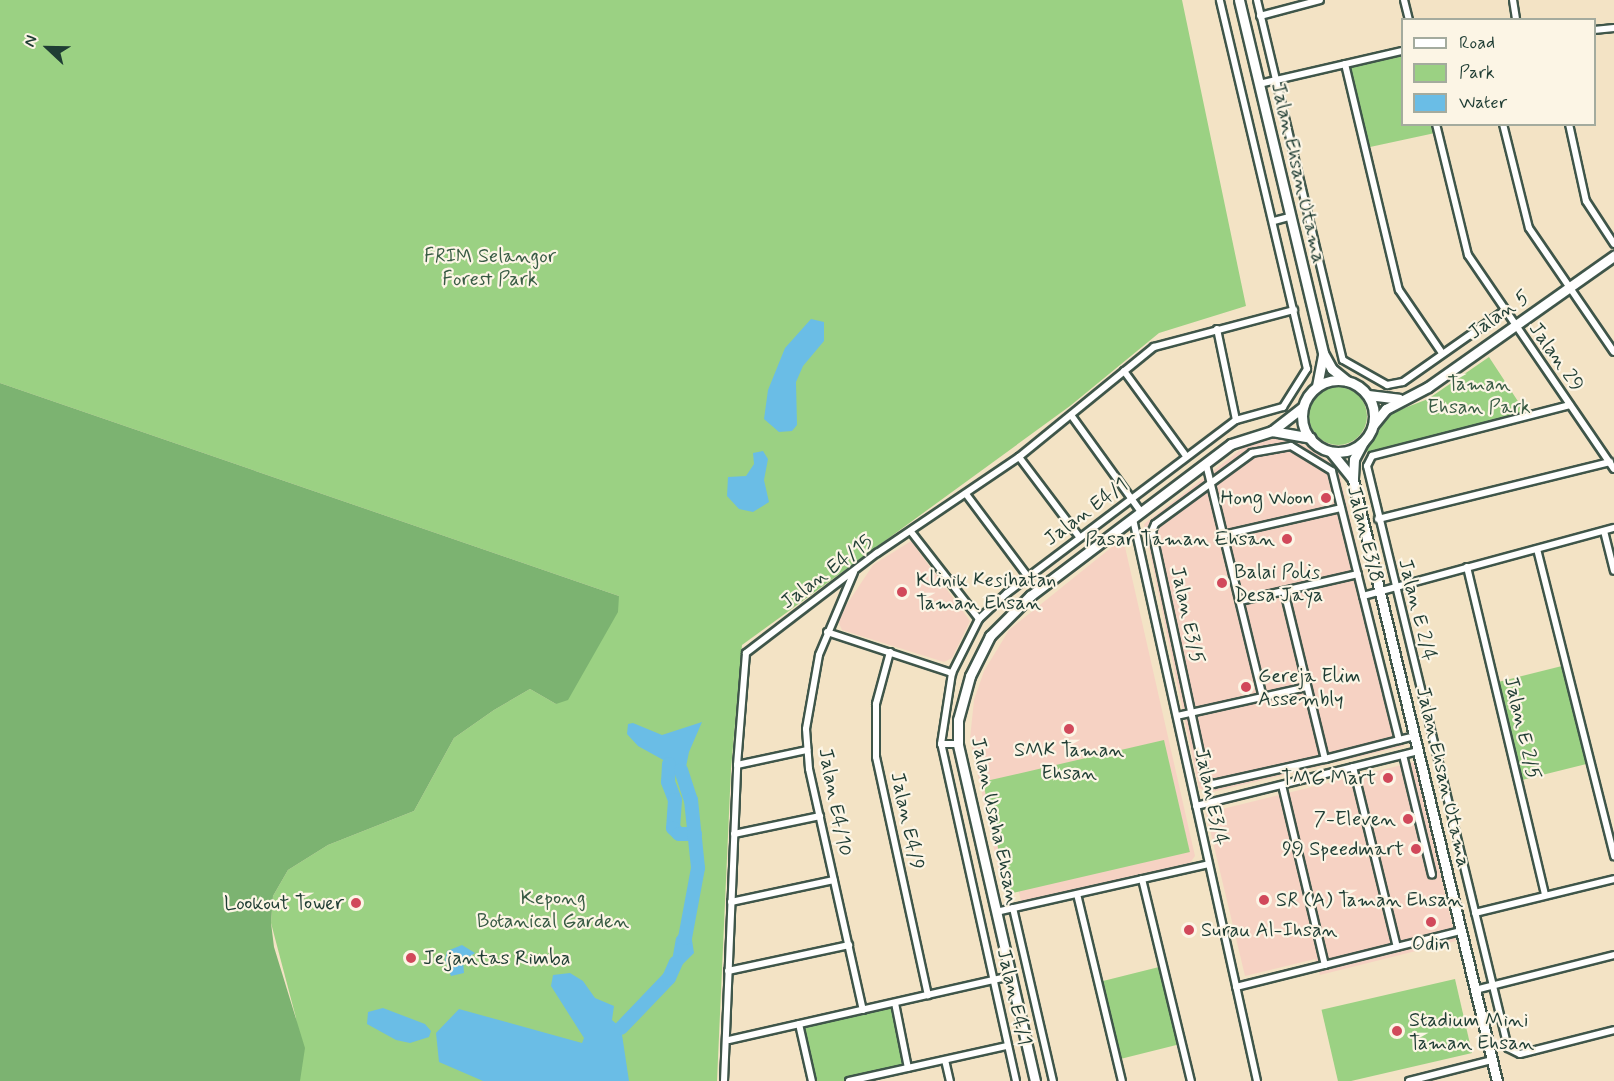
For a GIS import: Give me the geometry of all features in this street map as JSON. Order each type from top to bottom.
[{"type":"street","points":[[1217,329],[1236,420],[1283,407],[1304,375],[1308,363],[1220,0]]},
{"type":"street","name":"Jalan Ehsan Utama","points":[[1239,0],[1323,353],[1332,369],[1347,381]]},
{"type":"street","points":[[1257,0],[1343,360],[1387,385],[1403,382],[1504,311]]},
{"type":"street","points":[[1260,16],[1320,0]]},
{"type":"street","points":[[1404,0],[1408,18]]},
{"type":"street","points":[[1513,0],[1516,18]]},
{"type":"street","points":[[1596,30],[1614,28]]},
{"type":"street","points":[[1258,84],[1401,51]]},
{"type":"street","points":[[1345,64],[1399,290],[1442,353]]},
{"type":"street","name":"Jalan 29","points":[[1436,126],[1468,255],[1514,326],[1614,469]]},
{"type":"street","points":[[1504,126],[1529,228],[1614,352]]},
{"type":"street","points":[[1569,126],[1586,201],[1614,244]]},
{"type":"street","points":[[1274,221],[1289,217]]},
{"type":"street","name":"Jalan 5","points":[[1373,424],[1386,409],[1401,399],[1428,387],[1614,256]]},
{"type":"street","name":"Jalan E4/15","points":[[724,1081],[729,1040],[728,971],[737,765],[746,653],[855,570],[912,533],[1019,457],[1160,343],[1294,310]]},
{"type":"street","name":"Jalan Ehsan Utama","points":[[1317,386],[1323,353]]},
{"type":"street","points":[[1124,372],[1186,456]]},
{"type":"street","points":[[1368,395],[1373,408],[1373,424],[1363,442],[1347,451],[1329,451],[1310,438],[1303,421],[1303,407],[1317,386],[1328,381],[1347,381],[1368,395],[1401,399]]},
{"type":"street","name":"Jalan E 2/4","points":[[1570,405],[1368,460],[1378,519],[1508,1048],[1520,1053],[1614,1030]]},
{"type":"street","name":"Jalan Usaha Ehsan","points":[[1035,1081],[958,744],[958,720],[970,676],[984,645],[1004,618],[1238,440],[1272,431],[1303,407]]},
{"type":"street","points":[[1071,416],[1141,512]]},
{"type":"street","name":"Jalan E4/1","points":[[1016,1081],[942,744],[952,673],[979,619],[1028,577],[1236,420]]},
{"type":"street","name":"Jalan Usaha Ehsan","points":[[1272,431],[1310,438]]},
{"type":"street","name":"Jalan Ehsan Utama","points":[[1353,480],[1354,459],[1363,442]]},
{"type":"street","name":"Jalan E3/8","points":[[1210,482],[1252,453],[1291,446],[1332,471],[1399,740]]},
{"type":"street","name":"Jalan Ehsan Utama","points":[[1329,451],[1344,463],[1353,480],[1497,1081]]},
{"type":"street","points":[[1019,457],[1080,537]]},
{"type":"street","points":[[1378,519],[1610,462]]},
{"type":"street","points":[[1206,464],[1263,697]]},
{"type":"street","name":"Jalan E3/5","points":[[1210,482],[1155,524],[1152,531],[1206,781],[1213,784],[1325,759]]},
{"type":"street","points":[[966,494],[1028,577]]},
{"type":"street","points":[[1223,535],[1341,508]]},
{"type":"street","name":"Jalan E3/4","points":[[1133,519],[1257,1081]]},
{"type":"street","points":[[1363,596],[1614,528]]},
{"type":"street","points":[[1604,531],[1614,571]]},
{"type":"street","points":[[912,533],[979,619]]},
{"type":"street","points":[[1537,549],[1614,856]]},
{"type":"street","name":"Jalan E 2/5","points":[[1467,567],[1545,896]]},
{"type":"street","name":"Jalan E4/10","points":[[855,570],[827,632],[810,690],[807,750],[863,1010]]},
{"type":"street","points":[[1240,601],[1358,574]]},
{"type":"street","points":[[1284,591],[1325,759],[1414,736]]},
{"type":"street","points":[[827,632],[952,673]]},
{"type":"street","name":"Jalan E4/9","points":[[890,652],[876,704],[876,757],[928,995]]},
{"type":"street","points":[[1177,716],[1307,687]]},
{"type":"street","points":[[942,744],[958,744]]},
{"type":"street","points":[[737,765],[807,750]]},
{"type":"street","points":[[1196,806],[1418,751]]},
{"type":"street","points":[[1403,755],[1432,875]]},
{"type":"street","points":[[1353,767],[1396,947]]},
{"type":"street","points":[[1282,785],[1325,965]]},
{"type":"street","points":[[734,834],[820,816]]},
{"type":"street","points":[[996,912],[1209,864]]},
{"type":"street","points":[[1142,879],[1191,1081]]},
{"type":"street","points":[[1475,912],[1614,879]]},
{"type":"street","points":[[731,902],[834,880]]},
{"type":"street","points":[[1077,894],[1122,1081]]},
{"type":"street","points":[[1013,908],[1053,1081]]},
{"type":"street","points":[[1236,987],[1461,931]]},
{"type":"street","points":[[728,971],[849,945]]},
{"type":"street","points":[[1475,990],[1614,955]]},
{"type":"street","points":[[729,1040],[1011,976]]},
{"type":"street","points":[[895,1003],[908,1068]]},
{"type":"street","points":[[799,1024],[812,1081]]},
{"type":"street","points":[[849,1081],[882,1077],[908,1068],[1007,1046]]},
{"type":"street","points":[[945,1060],[950,1081]]},
{"type":"street","points":[[1409,1081],[1492,1060]]},
{"type":"shaded area","points":[[1289,436],[1338,467],[1404,746],[1208,793],[1199,788],[1144,524],[1248,444]]},
{"type":"shaded area","name":"SMK Taman Ehsan","points":[[1123,538],[1195,856],[1190,863],[1021,902],[1017,882],[1002,885],[970,739],[974,700],[984,671],[1009,630]]},
{"type":"shaded area","name":"Klinik Kesihatan Taman Ehsan","points":[[911,541],[970,621],[952,658],[944,662],[842,630],[837,619],[873,565]]},
{"type":"shaded area","points":[[1414,762],[1456,941],[1320,975],[1315,959],[1245,976],[1206,813]]},
{"type":"green space","name":"FRIM Selangor Forest Park","points":[[0,0],[1182,0],[1246,306],[1159,333],[1070,406],[742,645],[731,769],[717,1081],[300,1081],[296,1018],[271,923],[273,896],[288,870],[328,845],[414,811],[454,738],[494,710],[530,689],[556,704],[619,596],[0,383]]},
{"type":"green space","points":[[1401,54],[1401,126],[1433,126],[1435,133],[1370,147],[1349,66]]},
{"type":"green space","name":"Taman Ehsan Park","points":[[1489,357],[1525,412],[1366,452],[1389,414],[1428,399]]},
{"type":"green space","points":[[0,383],[619,596],[618,612],[568,700],[556,704],[530,689],[494,710],[454,738],[414,811],[328,845],[288,870],[273,896],[271,923],[274,947],[305,1048],[300,1081],[0,1081]]},
{"type":"green space","points":[[1338,387],[1354,392],[1362,400],[1367,416],[1362,432],[1354,440],[1338,445],[1322,440],[1314,432],[1309,416],[1314,400],[1322,392]]},
{"type":"green space","points":[[1566,665],[1590,763],[1519,781],[1494,683]]},
{"type":"green space","points":[[1164,740],[1190,852],[1009,894],[983,782]]},
{"type":"green space","points":[[1163,966],[1182,1044],[1117,1060],[1098,982]]},
{"type":"green space","name":"Stadium Mini Taman Ehsan","points":[[1455,979],[1472,1053],[1351,1081],[1338,1081],[1322,1010]]},
{"type":"green space","points":[[895,1003],[908,1068],[849,1081],[812,1081],[799,1024]]},
{"type":"water","points":[[811,319],[824,322],[824,341],[803,366],[796,382],[797,425],[792,431],[779,432],[764,419],[768,390],[785,348]]},
{"type":"water","points":[[763,451],[768,459],[764,480],[769,502],[753,512],[739,509],[727,496],[728,477],[746,476],[754,464],[753,453]]},
{"type":"water","points":[[702,722],[689,752],[685,772],[638,746],[627,734],[628,724],[633,723],[662,735]]},
{"type":"water","points":[[689,921],[694,953],[669,978],[676,938]]},
{"type":"water","points":[[462,945],[475,953],[463,961],[464,973],[451,976],[445,960],[447,951]]},
{"type":"water","points":[[570,973],[583,981],[595,998],[614,1006],[612,1020],[621,1028],[629,1081],[483,1081],[439,1062],[436,1033],[459,1009],[582,1043],[584,1038],[551,986],[553,975]]},
{"type":"water","points":[[383,1008],[425,1024],[431,1031],[429,1037],[410,1043],[396,1040],[367,1024],[368,1012]]},
{"type":"waterway","points":[[669,764],[668,782],[675,800],[673,828],[679,834],[695,834]]},
{"type":"waterway","points":[[681,770],[691,800],[698,868],[685,938]]},
{"type":"waterway","points":[[621,1028],[669,978],[676,962]]},
{"type":"place","name":"Hong Woon","points":[[1326,498]]},
{"type":"place","name":"Pasar Taman Ehsan","points":[[1287,539]]},
{"type":"place","name":"Balai Polis Desa Jaya","points":[[1222,583]]},
{"type":"place","name":"Klinik Kesihatan Taman Ehsan","points":[[902,592]]},
{"type":"place","name":"Gereja Elim Assembly","points":[[1246,687]]},
{"type":"place","name":"SMK Taman Ehsan","points":[[1069,729]]},
{"type":"place","name":"TMG Mart","points":[[1388,778]]},
{"type":"place","name":"7-Eleven","points":[[1408,819]]},
{"type":"place","name":"99 Speedmart","points":[[1416,849]]},
{"type":"place","name":"SR (A) Taman Ehsan","points":[[1264,900]]},
{"type":"place","name":"Lookout Tower","points":[[356,903]]},
{"type":"place","name":"Odin","points":[[1431,922]]},
{"type":"place","name":"Surau Al-Ihsan","points":[[1189,930]]},
{"type":"place","name":"Jejantas Rimba","points":[[411,958]]},
{"type":"place","name":"Stadium Mini Taman Ehsan","points":[[1397,1031]]},
{"type":"park label","name":"Kepong Botanical Garden","points":[[553,910]]}]
